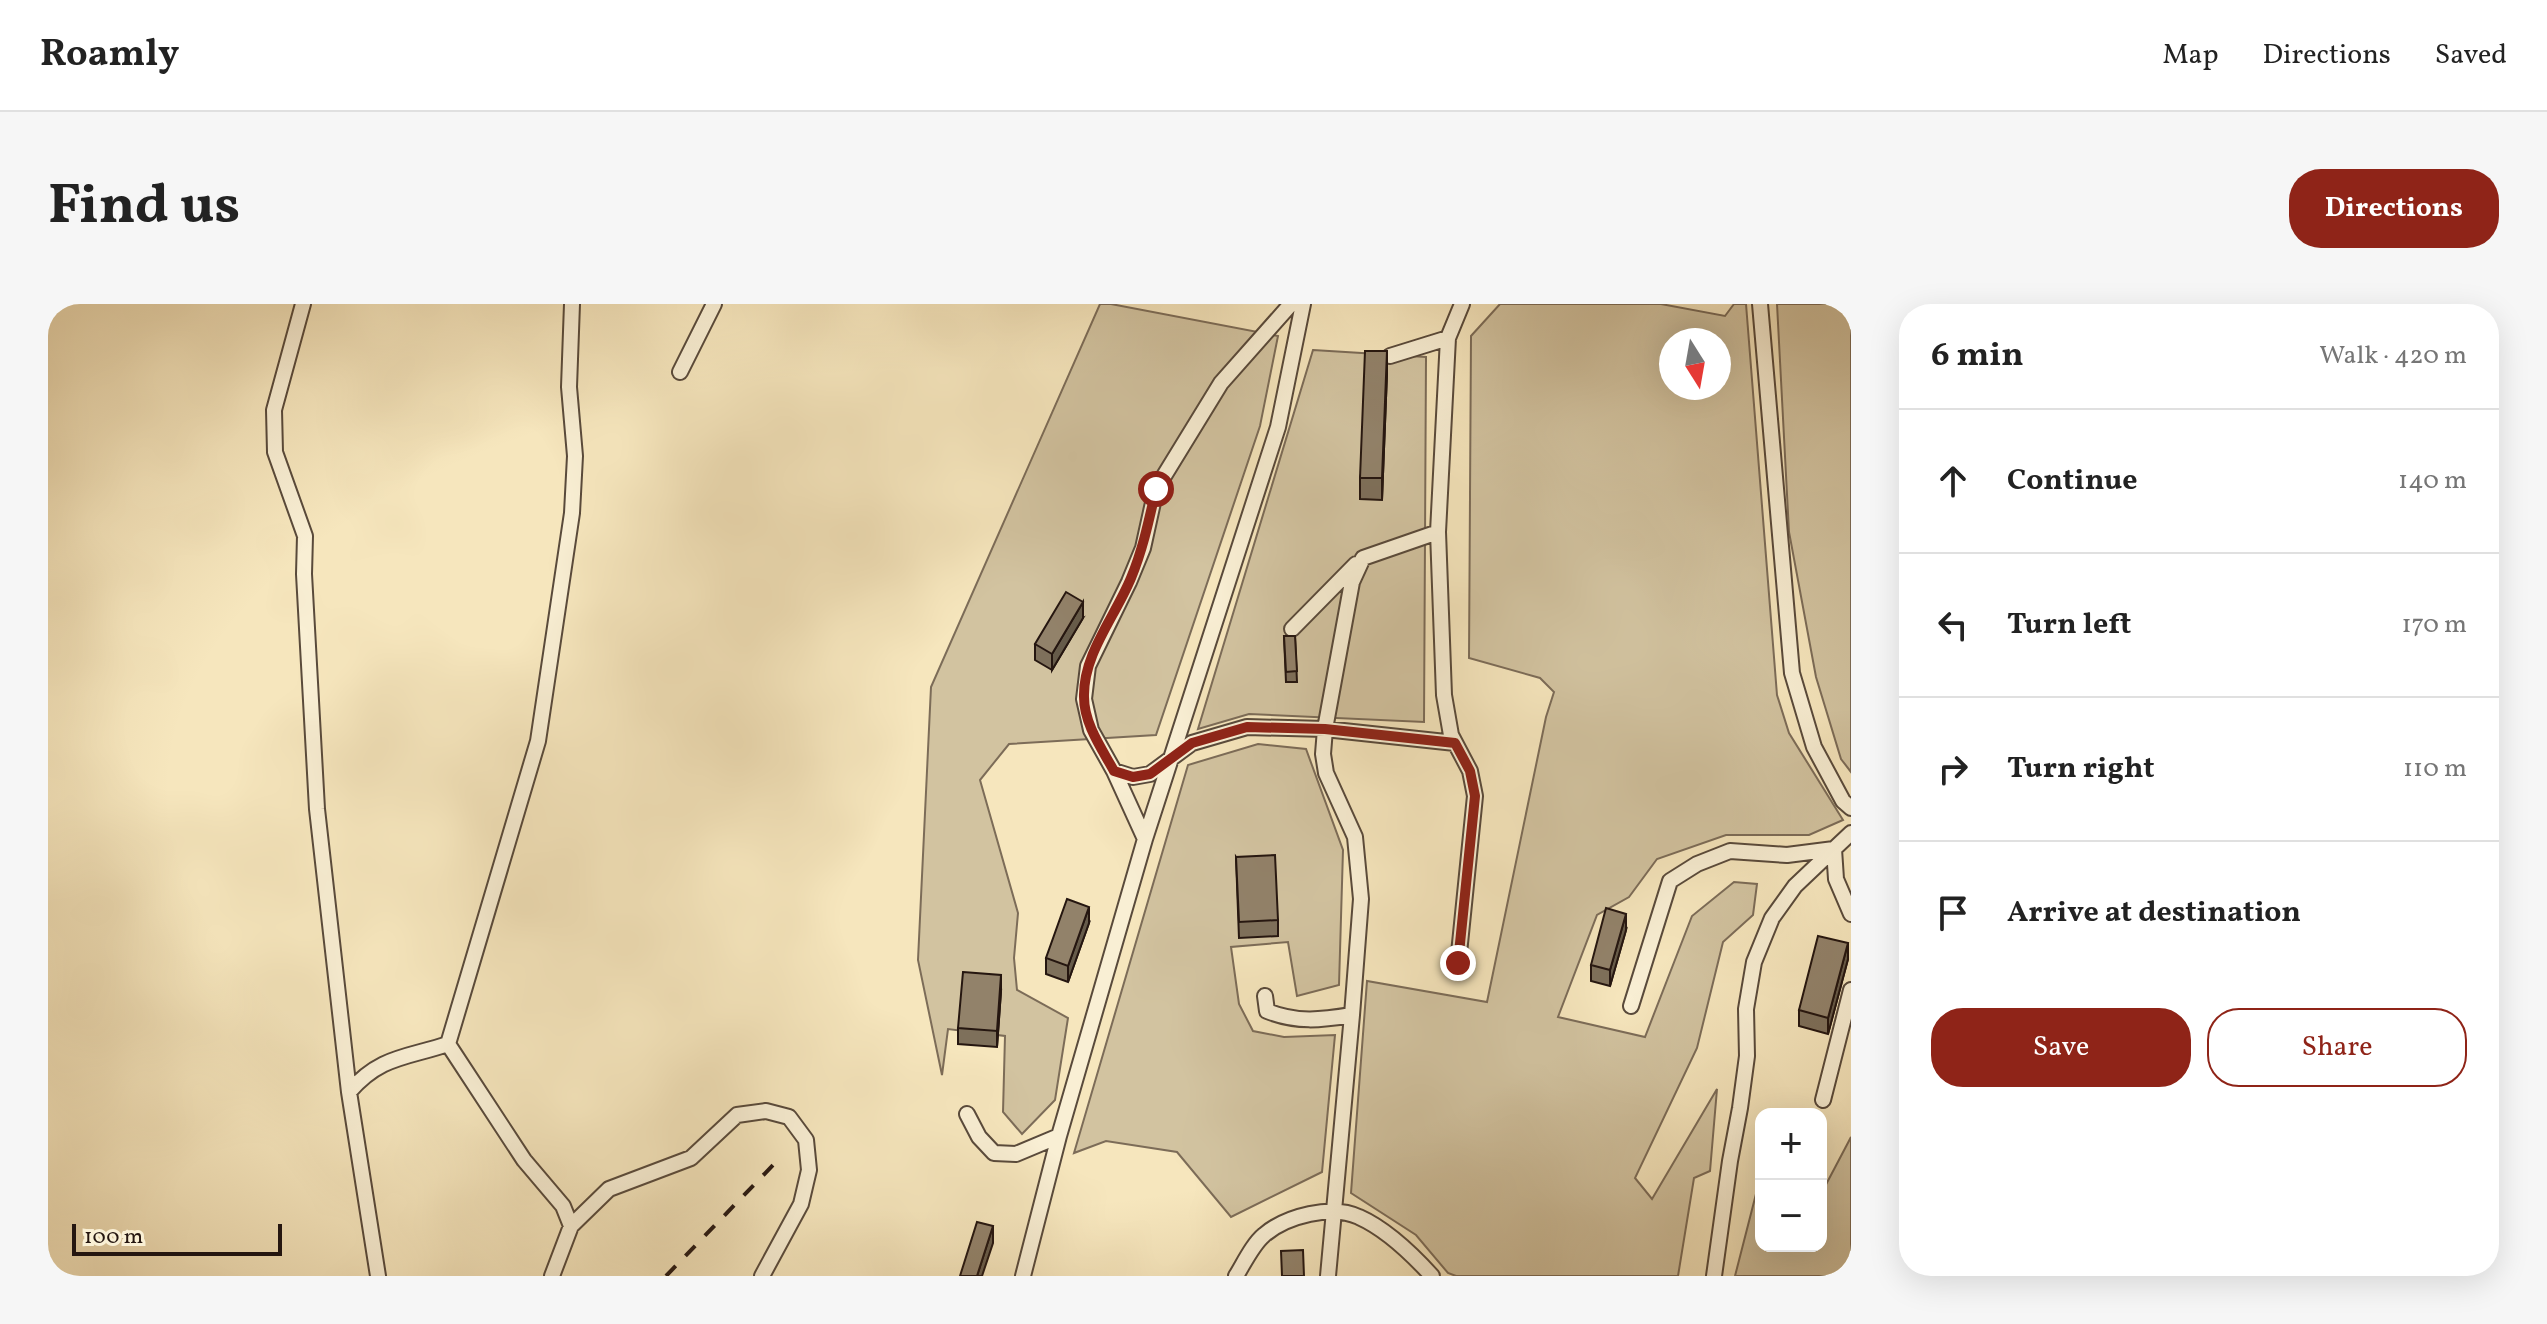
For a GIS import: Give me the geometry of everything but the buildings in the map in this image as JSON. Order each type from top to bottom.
[{"type":"lane","points":[[303,304],[274,410],[275,452],[305,536],[304,574],[317,809],[349,1092],[378,1276]]},
{"type":"lane","points":[[571,1226],[563,1206],[524,1160],[448,1044],[538,741],[572,513],[575,456],[569,387],[572,304]]},
{"type":"lane","points":[[680,372],[714,304]]},
{"type":"lane","points":[[1145,839],[1114,771],[1091,730],[1084,699],[1088,666],[1143,548],[1156,489],[1221,383],[1291,304]]},
{"type":"lane","points":[[1023,1276],[1059,1136],[1145,839],[1278,427],[1303,304]]},
{"type":"lane","points":[[1458,963],[1475,796],[1470,771],[1451,735],[1444,695],[1438,532],[1448,338],[1462,304]]},
{"type":"lane","points":[[1760,304],[1792,673],[1814,747],[1843,801],[1851,808]]},
{"type":"lane","points":[[1390,356],[1448,338]]},
{"type":"lane","points":[[1292,629],[1363,558],[1438,532]]},
{"type":"lane","points":[[1328,1276],[1361,899],[1355,837],[1326,773],[1323,754],[1352,582],[1363,558]]},
{"type":"lane","points":[[1114,771],[1133,777],[1150,774],[1192,743],[1247,727],[1325,729],[1455,743]]},
{"type":"lane","points":[[1714,1276],[1747,1056],[1746,1009],[1754,962],[1772,918],[1795,886],[1851,833]]},
{"type":"lane","points":[[1834,849],[1836,879],[1851,914]]},
{"type":"lane","points":[[1631,1006],[1670,881],[1697,864],[1730,851],[1787,855],[1834,849]]},
{"type":"lane","points":[[1823,1100],[1851,990]]},
{"type":"lane","points":[[1265,996],[1267,1011],[1289,1020],[1318,1021],[1352,1015]]},
{"type":"lane","points":[[349,1092],[363,1075],[387,1060],[448,1044]]},
{"type":"lane","points":[[552,1276],[571,1226],[609,1189],[691,1158],[737,1115],[766,1111],[789,1117],[806,1140],[809,1170],[801,1204],[762,1276]]},
{"type":"lane","points":[[967,1114],[979,1137],[994,1153],[1016,1154],[1059,1136]]},
{"type":"lane","points":[[1236,1276],[1263,1235],[1298,1215],[1335,1213],[1357,1215],[1382,1231],[1432,1276]]},
{"type":"shaded area","points":[[1100,304],[1278,336],[1260,426],[1156,735],[1009,744],[980,780],[1018,913],[1014,958],[1017,990],[1068,1018],[1055,1100],[1022,1134],[1003,1112],[1005,1036],[948,1029],[942,1075],[918,960],[931,687]]},
{"type":"shaded area","points":[[1500,304],[1661,304],[1725,316],[1734,304],[1746,304],[1777,695],[1789,733],[1843,820],[1809,835],[1726,835],[1657,859],[1629,897],[1597,915],[1558,1017],[1645,1037],[1692,916],[1734,882],[1757,884],[1753,915],[1723,942],[1697,1048],[1635,1178],[1652,1199],[1717,1089],[1710,1171],[1694,1178],[1678,1276],[1456,1276],[1448,1273],[1416,1235],[1351,1193],[1367,981],[1487,1002],[1546,717],[1554,692],[1540,678],[1469,658],[1471,336]]},
{"type":"shaded area","points":[[1777,304],[1851,304],[1851,772],[1841,759],[1816,677],[1789,532]]},
{"type":"shaded area","points":[[1313,350],[1426,357],[1424,722],[1249,714],[1198,729]]},
{"type":"shaded area","points":[[1258,744],[1306,749],[1343,850],[1339,985],[1297,996],[1288,942],[1231,947],[1239,1004],[1253,1031],[1284,1037],[1335,1035],[1322,1172],[1231,1217],[1177,1152],[1106,1141],[1074,1153],[1188,765]]},
{"type":"shaded area","points":[[1851,1137],[1851,1276],[1735,1276],[1755,1198],[1755,1252],[1827,1252],[1827,1183]]},
{"type":"railway","points":[[666,1276],[776,1162]]},
{"type":"route","points":[[1156,489],[1143,548],[1088,666],[1084,699],[1091,730],[1114,771],[1133,777],[1150,774],[1192,743],[1247,727],[1325,729],[1455,743],[1470,771],[1475,796],[1458,963]]}]
